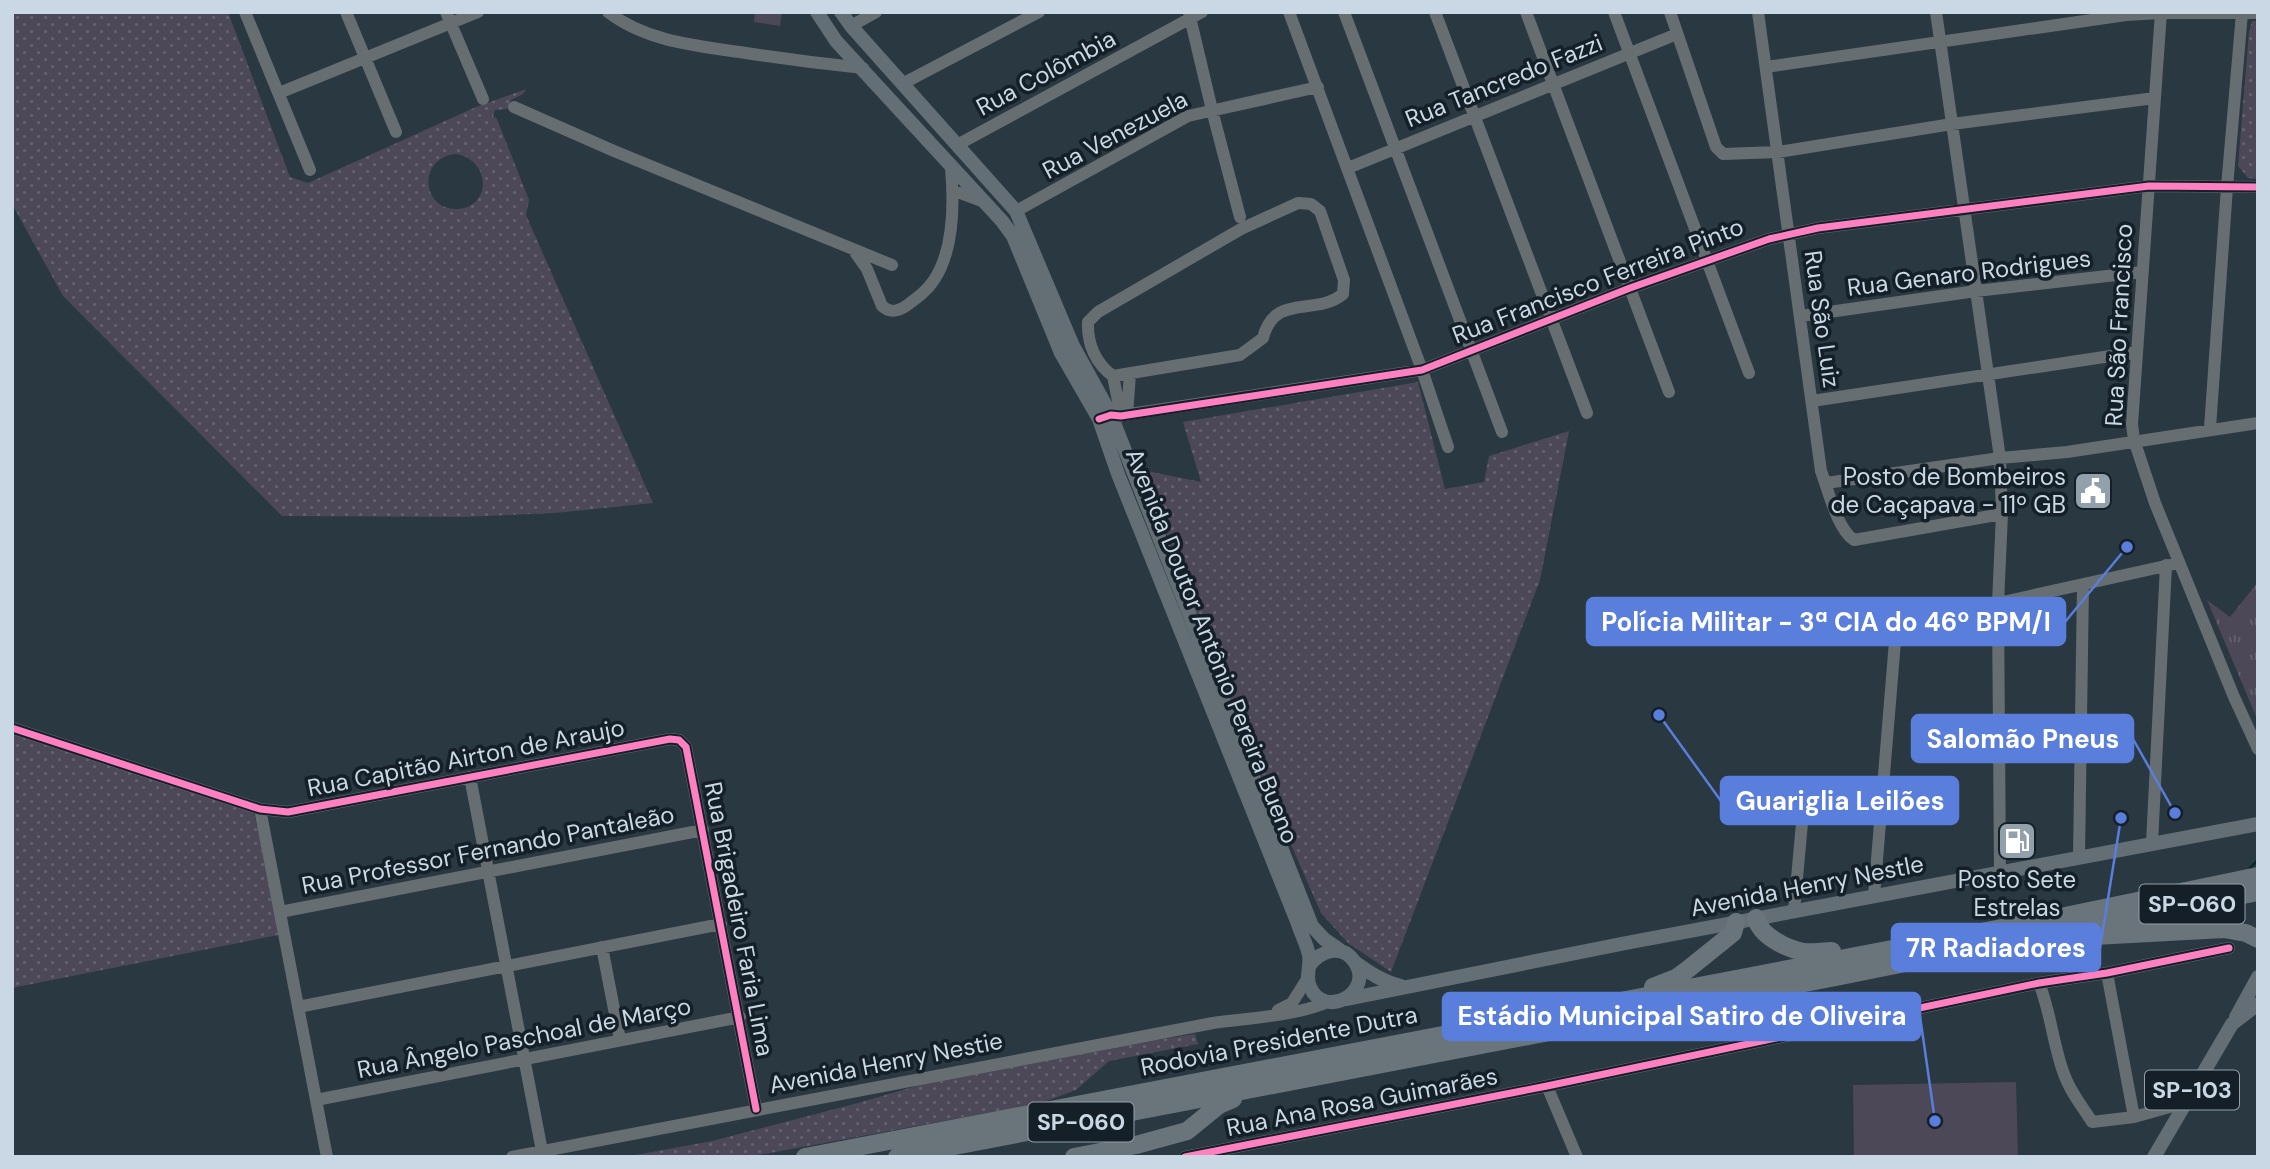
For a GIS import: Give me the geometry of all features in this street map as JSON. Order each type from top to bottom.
[{"type":"highway","name":"Rodovia Presidente Dutra","points":[[805,1157],[2060,917],[2258,876]]},
{"type":"highway","name":"Rodovia Presidente Dutra","points":[[897,1157],[1822,980],[2258,892]]},
{"type":"highway","points":[[1756,918],[1760,928],[1779,942],[1797,950],[1867,953]]},
{"type":"highway","points":[[1606,1004],[1676,978],[1733,933],[1736,922]]},
{"type":"highway","points":[[2023,939],[2224,929],[2246,933],[2258,939]]},
{"type":"highway","points":[[1074,1157],[1136,1145],[1187,1131],[1219,1105],[1265,1086]]},
{"type":"main road","name":"Avenida Doutor Antônio Pereira Bueno","points":[[817,12],[836,40],[1013,236],[1061,353],[1115,416],[1123,486],[1298,924],[1309,954],[1308,972]]},
{"type":"main road","name":"Avenida Doutor Antônio Pereira Bueno","points":[[841,12],[1016,211],[1073,346],[1115,416],[1308,918],[1324,939],[1341,951]]},
{"type":"main road","points":[[941,142],[957,144],[956,160],[944,161],[941,142]]},
{"type":"main road","points":[[985,203],[1000,213],[1016,211]]},
{"type":"main road","name":"Avenida Henry Nestle","points":[[1346,1000],[1756,918],[2256,823]]},
{"type":"main road","points":[[1356,962],[1359,983],[1354,993],[1346,1000],[1328,1002],[1318,998],[1310,989],[1308,972],[1317,956],[1329,950],[1341,951],[1387,983],[1405,987]]},
{"type":"main road","points":[[2232,1024],[2258,977]]},
{"type":"main road","points":[[2232,1024],[2258,1004]]},
{"type":"main road","name":"SP-103","points":[[2154,1157],[2183,1103],[2232,1024]]},
{"type":"street","points":[[245,12],[310,170]]},
{"type":"street","points":[[346,12],[396,132]]},
{"type":"street","points":[[279,93],[365,58],[448,18],[478,12]]},
{"type":"street","points":[[608,12],[627,24],[659,37],[690,45],[863,68]]},
{"type":"street","points":[[851,26],[876,12]]},
{"type":"street","points":[[902,84],[1039,12]]},
{"type":"street","points":[[1289,12],[1448,447]]},
{"type":"street","points":[[1344,12],[1502,432]]},
{"type":"street","points":[[1435,12],[1587,413]]},
{"type":"street","points":[[1526,12],[1669,392]]},
{"type":"street","points":[[1614,12],[1749,373]]},
{"type":"street","points":[[1670,12],[1716,147],[1723,154],[1777,152],[1952,124],[2155,99]]},
{"type":"street","name":"Rua São Luiz","points":[[1758,12],[1821,471],[1838,519],[1847,536],[1854,540],[2002,514]]},
{"type":"street","points":[[1936,12],[2000,458],[2000,872]]},
{"type":"street","points":[[1766,67],[2126,15],[2161,12],[2258,13]]},
{"type":"street","name":"Rua São Francisco","points":[[2161,12],[2132,424],[2134,440],[2172,564],[2257,746]]},
{"type":"street","points":[[2210,428],[2242,13]]},
{"type":"street","points":[[1194,14],[1212,110],[1240,217]]},
{"type":"street","name":"Rua Colômbia","points":[[957,144],[1194,14]]},
{"type":"street","points":[[448,18],[483,99]]},
{"type":"street","name":"Rua Tancredo Fazzi","points":[[1348,168],[1677,34]]},
{"type":"street","points":[[817,64],[828,58],[834,50],[836,40]]},
{"type":"street","name":"Rua Venezuela","points":[[1016,211],[1188,116],[1318,87]]},
{"type":"street","points":[[514,107],[855,252],[892,265]]},
{"type":"street","points":[[855,252],[867,269],[882,306],[891,312],[901,309],[920,296],[935,278],[949,242],[952,190],[944,161]]},
{"type":"street","name":"Rua Francisco Ferreira Pinto","points":[[1115,416],[1422,370],[1707,261],[1769,239],[1818,228],[2149,186],[2258,187]]},
{"type":"street","points":[[952,190],[985,203]]},
{"type":"street","points":[[1298,203],[1311,204],[1320,211],[1344,280],[1343,294],[1333,302],[1280,311],[1267,323],[1264,338],[1240,355],[1130,373],[1113,376],[1100,367],[1087,335],[1088,322],[1098,312],[1241,229],[1298,203]]},
{"type":"street","name":"Rua Genaro Rodrigues","points":[[1801,316],[1976,291],[2143,272]]},
{"type":"street","points":[[1812,401],[2137,352]]},
{"type":"street","points":[[1115,416],[1130,373]]},
{"type":"street","points":[[1113,376],[1115,416]]},
{"type":"street","points":[[1826,483],[2000,458],[2067,452],[2258,422]]},
{"type":"street","points":[[1874,896],[1897,617],[1998,603],[2172,564],[2152,844]]},
{"type":"street","points":[[2079,857],[2083,584]]},
{"type":"street","name":"Rua Capitão Airton de Araujo","points":[[12,728],[260,809],[288,812],[670,738],[680,740]]},
{"type":"street","name":"Rua Brigadeiro Faria Lima","points":[[680,740],[686,747],[756,1109]]},
{"type":"street","points":[[470,777],[542,1150]]},
{"type":"street","points":[[260,809],[327,1157]]},
{"type":"street","points":[[1794,911],[1802,823]]},
{"type":"street","name":"Rua Professor Fernando Pantaleão","points":[[280,912],[703,830]]},
{"type":"street","points":[[298,1007],[721,924]]},
{"type":"street","points":[[602,947],[620,1040]]},
{"type":"street","name":"Rua Ana Rosa Guimarães","points":[[1185,1157],[1547,1086],[2039,983],[2107,973],[2230,948]]},
{"type":"street","points":[[1268,1015],[1292,1003],[1308,972]]},
{"type":"street","points":[[2107,973],[2134,1116]]},
{"type":"street","points":[[2039,983],[2046,999],[2069,1088],[2092,1122],[2134,1116],[2183,1103]]},
{"type":"street","name":"Avenida Henry Nestie","points":[[512,1157],[1328,1002]]},
{"type":"street","name":"Rua Ângelo Paschoal de Março","points":[[316,1100],[740,1017]]},
{"type":"street","points":[[1547,1086],[1577,1157]]},
{"type":"green space","points":[[12,12],[228,12],[290,177],[308,183],[476,107],[526,89],[523,94],[511,100],[507,109],[495,110],[493,116],[497,119],[529,200],[526,215],[653,503],[555,513],[461,517],[282,516],[63,296],[12,204]],"holes":[[[457,154],[468,158],[481,174],[481,193],[477,201],[468,206],[457,209],[445,207],[430,193],[430,173],[435,164],[444,157]]]},
{"type":"green space","points":[[755,12],[782,12],[780,26],[754,22]]},
{"type":"green space","points":[[2252,21],[2258,21],[2258,179],[2248,178],[2238,166]]},
{"type":"green space","points":[[1418,382],[1445,489],[1484,482],[1489,456],[1569,431],[1540,580],[1391,972],[1348,943],[1321,913],[1240,728],[1142,470],[1201,482],[1183,422]]},
{"type":"green space","points":[[2258,582],[2258,721],[2207,600],[2230,617]]},
{"type":"green space","points":[[12,724],[252,807],[280,912],[283,934],[12,988]]},
{"type":"green space","points":[[1195,1034],[1198,1044],[1109,1061],[1076,1090],[1041,1103],[748,1157],[625,1157],[712,1141],[985,1066]]},
{"type":"green space","points":[[2016,1082],[2018,1157],[1854,1157],[1853,1085]]},
{"type":"waterway","points":[[2250,868],[2258,860]]},
{"type":"cycle path","points":[[1099,419],[1111,415],[1121,416],[1422,370],[1630,288],[1769,239],[1818,228],[2149,186],[2258,187]]},
{"type":"cycle path","points":[[12,728],[260,809],[288,812],[670,739],[679,740],[686,747],[756,1109]]},
{"type":"cycle path","points":[[1185,1157],[1547,1086],[2039,983],[2107,973],[2229,948]]},
{"type":"place","name":"Posto de Bombeiros de Caçapava - 11º GB","points":[[2093,491]]},
{"type":"place","name":"Polícia Militar - 3ª CIA do 46º BPM/I","points":[[2127,547]]},
{"type":"place","name":"Guariglia Leilões","points":[[1659,715]]},
{"type":"place","name":"Salomão Pneus","points":[[2175,813]]},
{"type":"place","name":"7R Radiadores","points":[[2121,818]]},
{"type":"place","name":"Posto Sete Estrelas","points":[[2017,841]]},
{"type":"place","name":"Estádio Municipal Satiro de Oliveira","points":[[1935,1121]]}]
